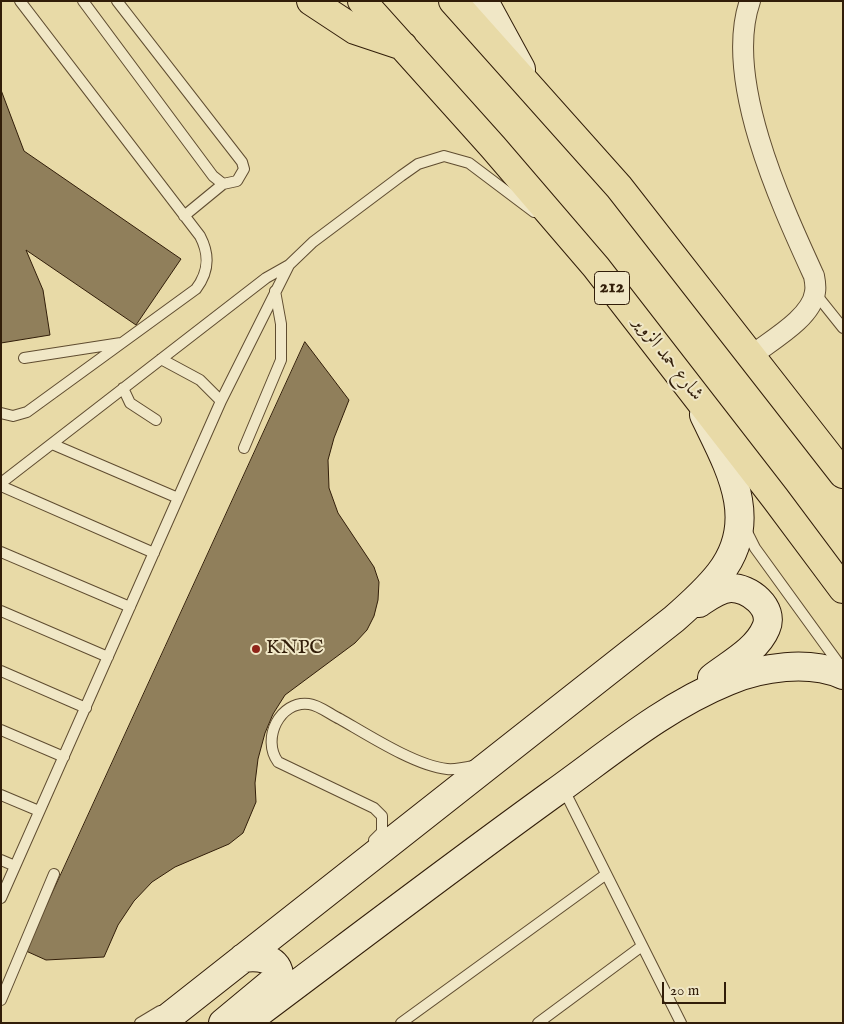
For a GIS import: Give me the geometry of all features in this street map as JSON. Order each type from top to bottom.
[{"type":"main road","points":[[311,1],[354,30],[404,47]]},
{"type":"main road","name":"شارع حمد الزوير","points":[[362,1],[596,267],[843,589]]},
{"type":"main road","points":[[453,1],[619,187],[843,474]]},
{"type":"main road","points":[[484,1],[534,92]]},
{"type":"main road","points":[[674,620],[721,573],[737,544],[741,518],[739,500],[729,471],[692,391]]},
{"type":"main road","points":[[161,1023],[674,620],[711,595],[732,588],[743,590],[755,597],[763,606],[768,616],[766,629],[757,642],[675,706],[562,787],[245,1023]]},
{"type":"main road","points":[[675,706],[730,680],[765,670],[811,668],[843,675]]},
{"type":"main road","points":[[222,1023],[273,982],[279,974],[276,966],[266,959],[243,958]]},
{"type":"street","points":[[750,1],[746,12],[742,54],[751,110],[773,177],[814,276],[815,293],[809,308],[798,320],[751,356]]},
{"type":"lane","points":[[1,413],[13,416],[26,412],[196,289],[206,272],[207,253],[200,236],[20,1]]},
{"type":"lane","points":[[83,1],[213,176],[224,184]]},
{"type":"lane","points":[[116,1],[242,162],[244,169],[237,182],[224,184],[184,216]]},
{"type":"lane","points":[[154,553],[1,484],[266,278],[289,265],[313,242],[418,164],[444,156],[469,163],[527,206],[596,267]]},
{"type":"lane","points":[[1,898],[221,401],[289,265]]},
{"type":"lane","points":[[244,448],[281,360],[281,324],[275,291]]},
{"type":"lane","points":[[815,293],[843,328]]},
{"type":"lane","points":[[24,358],[122,343]]},
{"type":"lane","points":[[161,359],[200,380],[221,401]]},
{"type":"lane","points":[[123,388],[130,402],[156,420]]},
{"type":"lane","points":[[52,444],[178,498]]},
{"type":"lane","points":[[741,518],[755,548],[843,668]]},
{"type":"lane","points":[[1,552],[130,607]]},
{"type":"lane","points":[[1,611],[108,657]]},
{"type":"lane","points":[[1,670],[86,708]]},
{"type":"lane","points":[[311,904],[382,832],[382,816],[374,808],[278,762],[271,753],[270,737],[280,716],[294,704],[311,704],[390,747],[428,764],[447,769],[495,760]]},
{"type":"lane","points":[[1,730],[64,758]]},
{"type":"lane","points":[[562,787],[681,1023]]},
{"type":"lane","points":[[1,795],[39,811]]},
{"type":"lane","points":[[1,860],[15,866]]},
{"type":"lane","points":[[1,1000],[54,874]]},
{"type":"lane","points":[[401,1023],[605,875]]},
{"type":"lane","points":[[538,1023],[642,946]]},
{"type":"lane","points":[[140,1023],[217,979]]},
{"type":"building","points":[[1,90],[24,151],[181,259],[136,325],[26,250],[43,290],[50,335],[1,343]]},
{"type":"building","name":"KNPC","points":[[305,342],[349,400],[334,438],[328,460],[329,488],[338,513],[374,567],[379,582],[378,600],[374,616],[367,630],[355,643],[285,695],[273,714],[265,733],[258,759],[255,783],[256,802],[243,833],[229,844],[175,867],[152,882],[134,901],[118,925],[104,957],[46,960],[26,951]]},
{"type":"place","name":"KNPC","points":[[256,649]]}]
